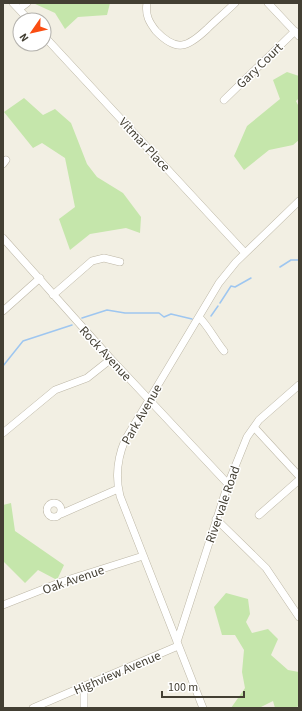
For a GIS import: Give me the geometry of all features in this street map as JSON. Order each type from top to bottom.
[{"type":"street","points":[[13,3],[22,12]]},
{"type":"street","points":[[19,9],[27,3]]},
{"type":"street","points":[[147,3],[146,14],[151,24],[167,42],[178,46],[194,42],[235,3]]},
{"type":"street","points":[[268,3],[297,34]]},
{"type":"street","name":"Gary Court","points":[[224,100],[297,34]]},
{"type":"street","name":"Vitmar Place","points":[[52,45],[245,253]]},
{"type":"street","name":"Park Avenue","points":[[203,708],[118,489],[117,469],[121,449],[219,283],[245,253],[299,201]]},
{"type":"street","name":"Rock Avenue","points":[[3,238],[40,278],[53,296],[111,359],[150,398],[228,484]]},
{"type":"street","points":[[53,296],[92,261],[104,258],[120,262]]},
{"type":"street","points":[[3,311],[40,278]]},
{"type":"street","points":[[199,317],[206,323],[216,342],[224,351]]},
{"type":"street","points":[[3,433],[54,390],[87,378],[111,359]]},
{"type":"street","name":"Rivervale Road","points":[[178,644],[216,519],[244,444],[254,427],[299,385]]},
{"type":"street","points":[[254,427],[299,476]]},
{"type":"street","points":[[258,515],[299,480]]},
{"type":"street","points":[[61,514],[118,489]]},
{"type":"street","points":[[216,519],[266,568],[299,617]]},
{"type":"street","name":"Oak Avenue","points":[[3,605],[64,581],[143,556]]},
{"type":"street","name":"Highview Avenue","points":[[33,708],[178,644]]},
{"type":"street","points":[[84,686],[84,708]]},
{"type":"green space","points":[[33,3],[110,3],[107,15],[78,17],[65,29],[55,13]]},
{"type":"green space","points":[[287,72],[299,76],[299,98],[296,101],[299,107],[299,140],[293,145],[269,150],[244,170],[234,156],[247,126],[280,99],[273,80]]},
{"type":"green space","points":[[24,98],[43,115],[55,109],[71,123],[87,164],[97,177],[123,193],[141,217],[140,233],[126,228],[90,234],[70,250],[59,219],[75,207],[65,158],[42,143],[33,148],[4,112]]},
{"type":"green space","points":[[11,503],[15,531],[64,565],[57,580],[38,570],[25,583],[3,561],[3,505]]},
{"type":"green space","points":[[226,593],[248,599],[250,614],[246,622],[252,633],[268,629],[278,639],[271,655],[288,670],[299,672],[299,705],[296,708],[275,708],[273,701],[259,708],[231,708],[245,688],[242,672],[244,650],[235,635],[222,635],[214,607]]},
{"type":"waterway","points":[[280,267],[291,260],[299,260]]},
{"type":"waterway","points":[[220,303],[231,286],[235,287],[251,278]]},
{"type":"waterway","points":[[211,316],[218,306]]},
{"type":"waterway","points":[[82,318],[107,310],[125,313],[159,313],[164,317],[171,314],[192,319]]},
{"type":"waterway","points":[[3,366],[23,341],[72,325]]}]
